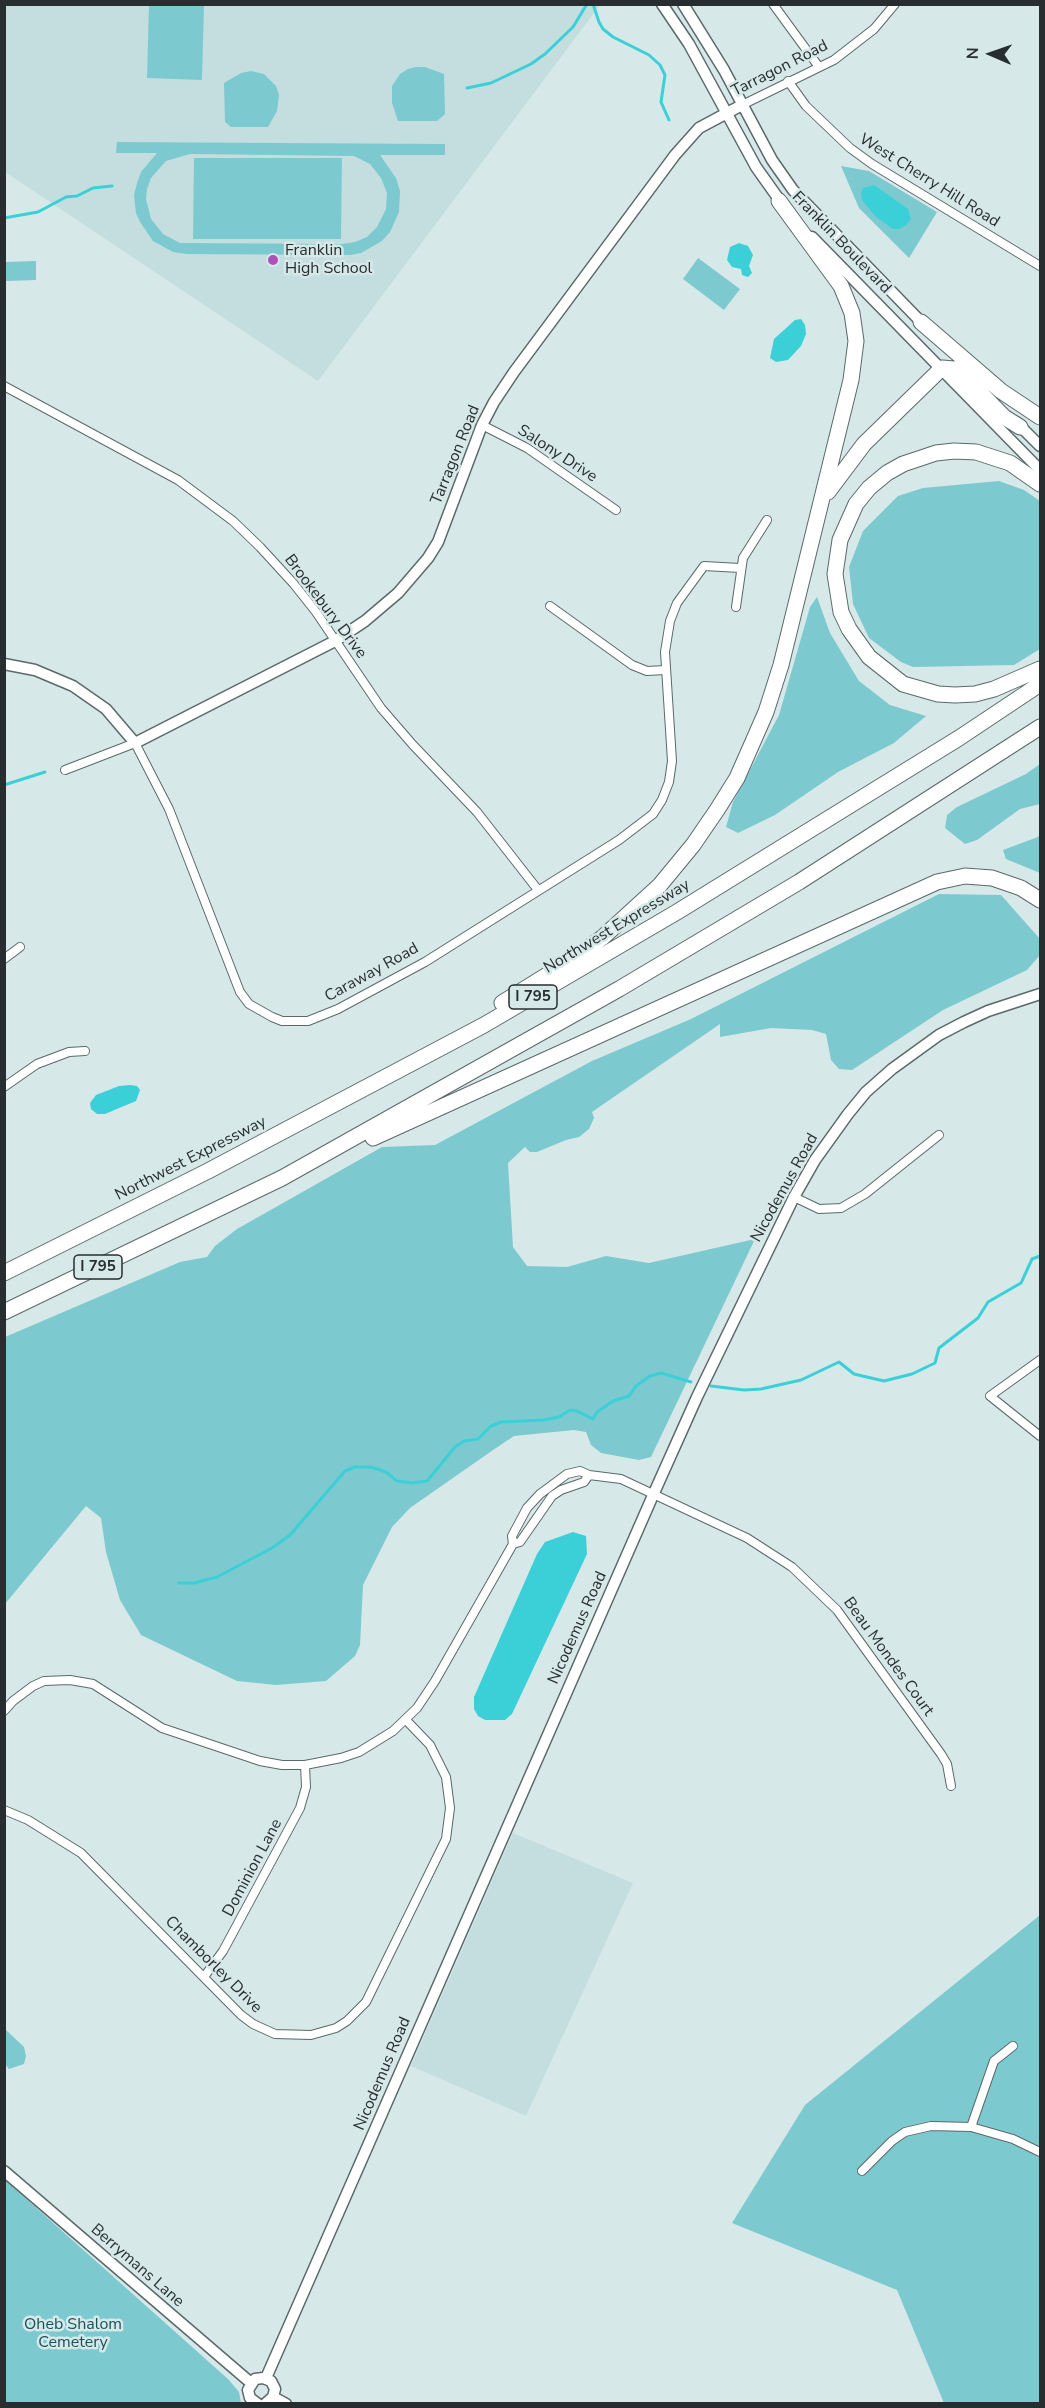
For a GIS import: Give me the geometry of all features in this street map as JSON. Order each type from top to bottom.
[{"type":"highway","points":[[396,1073],[478,1017],[570,961],[602,938],[660,885],[693,845],[737,778],[766,712],[781,665],[855,359],[855,326],[841,286],[779,201]]},
{"type":"highway","points":[[921,322],[1001,391],[1041,417]]},
{"type":"highway","points":[[820,505],[835,481],[864,444],[942,368],[954,369],[961,373],[1004,417],[1020,427]]},
{"type":"highway","points":[[1041,484],[1010,463],[976,452],[936,453],[903,464],[887,472],[856,504],[840,540],[835,574],[841,612],[849,629],[868,657],[903,684],[938,694],[975,694],[994,689],[1041,669]]},
{"type":"highway","name":"Northwest Expressway","points":[[4,1273],[123,1215],[484,1025],[677,912],[959,738],[1041,684]]},
{"type":"highway","name":"I 795","points":[[4,1312],[282,1178],[619,989],[893,823],[1041,727]]},
{"type":"highway","points":[[282,1178],[937,882],[965,876],[992,878],[1021,888],[1041,900]]},
{"type":"street","name":"Franklin Boulevard","points":[[662,4],[688,44],[756,167],[779,201],[1041,470]]},
{"type":"street","name":"Franklin Boulevard","points":[[684,4],[724,70],[772,160],[793,190],[1020,427],[1041,446]]},
{"type":"street","points":[[773,4],[819,67]]},
{"type":"street","name":"Tarragon Road","points":[[65,770],[135,743],[334,641],[382,608],[428,558],[445,525],[482,425],[494,402],[675,155],[699,128],[788,81],[834,60],[881,22],[895,4]]},
{"type":"street","name":"West Cherry Hill Road","points":[[788,81],[806,106],[849,148],[881,170],[1041,266]]},
{"type":"street","name":"Brookebury Drive","points":[[4,386],[178,480],[233,521],[280,568],[316,612],[381,708],[477,812],[538,890]]},
{"type":"street","name":"Salony Drive","points":[[482,425],[527,448],[616,510]]},
{"type":"street","points":[[736,608],[740,568],[752,542],[767,520]]},
{"type":"street","name":"Caraway Road","points":[[4,664],[35,670],[73,686],[106,709],[135,743],[169,809],[240,992],[255,1008],[282,1021],[308,1021],[338,1009],[425,962],[641,825],[653,814],[669,782],[672,761],[664,652],[670,621],[677,603],[704,566],[740,568]]},
{"type":"street","points":[[550,606],[632,665],[647,672],[665,670]]},
{"type":"street","points":[[4,959],[20,947]]},
{"type":"street","name":"Nicodemus Road","points":[[266,2379],[654,1493],[697,1397],[794,1197],[815,1160],[848,1114],[866,1092],[892,1069],[939,1035],[964,1022],[988,1011],[1041,994]]},
{"type":"street","points":[[4,1087],[37,1064],[69,1052],[86,1051]]},
{"type":"street","points":[[794,1197],[819,1209],[842,1208],[859,1198],[939,1135]]},
{"type":"street","points":[[1040,1362],[990,1396],[1041,1436]]},
{"type":"street","points":[[4,1711],[22,1693],[39,1683],[56,1679],[82,1681],[93,1684],[162,1728],[260,1761],[282,1765],[305,1765],[359,1752],[378,1742],[406,1720],[435,1681],[513,1544],[512,1536],[527,1508],[540,1494],[567,1474],[580,1472],[621,1479],[654,1493]]},
{"type":"street","points":[[513,1544],[520,1542],[552,1496],[561,1490],[584,1482],[589,1475]]},
{"type":"street","name":"Beau Mondes Court","points":[[654,1493],[756,1543],[792,1567],[822,1593],[855,1632],[941,1754],[947,1764],[951,1786]]},
{"type":"street","name":"Chamborley Drive","points":[[4,1810],[28,1820],[81,1853],[241,2015],[263,2030],[275,2034],[301,2037],[323,2033],[347,2021],[366,2002],[440,1855],[449,1823],[450,1793],[440,1761],[430,1745],[406,1720]]},
{"type":"street","name":"Dominion Lane","points":[[204,1977],[223,1951],[300,1808],[306,1787],[305,1765]]},
{"type":"street","points":[[971,2127],[994,2061],[1013,2046]]},
{"type":"street","points":[[862,2171],[892,2140],[905,2132],[930,2126],[971,2127],[1014,2139],[1041,2152]]},
{"type":"street","name":"Berrymans Lane","points":[[4,2171],[251,2383]]},
{"type":"street","points":[[262,2402],[275,2389],[271,2381],[259,2378],[251,2383],[249,2394],[262,2402],[286,2403]]},
{"type":"shaded area","name":"Franklin High School","points":[[4,5],[600,5],[318,381],[5,172]]},
{"type":"shaded area","points":[[874,185],[908,209],[911,219],[906,225],[893,229],[875,216],[862,200],[863,188]]},
{"type":"shaded area","points":[[739,243],[748,246],[753,255],[749,266],[752,273],[748,277],[742,275],[741,269],[732,267],[727,260],[730,247]]},
{"type":"shaded area","points":[[801,319],[805,325],[806,334],[801,346],[788,360],[776,362],[770,358],[774,339],[795,320]]},
{"type":"shaded area","points":[[119,1086],[137,1086],[140,1090],[136,1101],[105,1114],[97,1114],[91,1109],[90,1103],[96,1095]]},
{"type":"shaded area","points":[[573,1532],[586,1536],[587,1554],[512,1714],[505,1720],[485,1720],[478,1716],[474,1709],[474,1697],[537,1554],[545,1542]]},
{"type":"shaded area","points":[[513,1833],[633,1883],[526,2116],[411,2066]]},
{"type":"green space","points":[[149,5],[204,5],[202,80],[147,78]]},
{"type":"green space","points":[[416,67],[425,67],[444,74],[445,114],[437,121],[398,121],[392,103],[392,86],[400,74]]},
{"type":"green space","points":[[251,71],[264,74],[276,86],[279,95],[277,111],[268,127],[231,127],[225,122],[224,83],[241,73]]},
{"type":"green space","points":[[117,142],[445,144],[445,155],[380,155],[396,178],[400,191],[399,212],[390,232],[382,241],[361,253],[350,255],[173,252],[153,241],[136,213],[134,195],[137,183],[141,172],[157,153],[116,153]],"holes":[[[190,154],[354,156],[370,164],[381,178],[387,193],[386,209],[377,227],[367,237],[355,242],[342,244],[180,243],[163,234],[151,219],[146,199],[147,189],[151,178],[166,161]]]},
{"type":"green space","points":[[194,158],[342,158],[341,239],[193,239]]},
{"type":"green space","points":[[841,166],[869,171],[937,212],[909,258],[859,208]]},
{"type":"green space","points":[[698,258],[740,289],[724,310],[683,279]]},
{"type":"green space","points":[[36,261],[36,280],[6,281],[6,262]]},
{"type":"green space","points":[[999,481],[1024,490],[1040,501],[1040,649],[1014,665],[913,667],[901,662],[869,638],[853,604],[849,567],[863,531],[898,496],[923,488]]},
{"type":"green space","points":[[817,597],[830,633],[859,681],[890,705],[926,716],[894,743],[838,772],[775,815],[738,833],[726,827],[733,802],[779,715],[810,607]]},
{"type":"green space","points":[[1040,764],[1040,804],[1020,809],[977,840],[965,844],[945,828],[947,815],[957,807],[1026,774]]},
{"type":"green space","points":[[1040,833],[1040,873],[1006,859],[1003,850],[1038,837]]},
{"type":"green space","points":[[939,894],[1001,895],[1040,939],[1040,955],[1027,970],[943,1010],[852,1070],[839,1069],[831,1060],[826,1034],[812,1030],[771,1028],[720,1037],[720,1024],[592,1112],[594,1118],[589,1129],[579,1137],[537,1152],[530,1152],[525,1147],[508,1163],[513,1247],[527,1266],[567,1267],[606,1256],[649,1263],[755,1239],[651,1457],[639,1460],[601,1453],[591,1445],[586,1432],[574,1430],[514,1436],[493,1450],[410,1508],[392,1527],[363,1585],[360,1645],[355,1656],[326,1681],[276,1685],[237,1681],[141,1635],[120,1600],[106,1552],[101,1518],[86,1506],[5,1604],[5,1337],[180,1262],[207,1257],[215,1246],[237,1229],[382,1147],[435,1145],[592,1061],[691,1019]]},
{"type":"green space","points":[[1040,1915],[1040,2403],[944,2403],[897,2290],[732,2223],[805,2105]]},
{"type":"green space","points":[[5,2029],[24,2047],[26,2056],[24,2064],[9,2069],[5,2064]]},
{"type":"green space","name":"Oheb Shalom Cemetery","points":[[5,2180],[228,2379],[239,2392],[241,2403],[5,2403]]},
{"type":"waterway","points":[[467,88],[491,83],[531,64],[573,27],[587,4]]},
{"type":"waterway","points":[[593,4],[603,29],[613,37],[649,55],[660,65],[665,75],[661,102],[669,120]]},
{"type":"waterway","points":[[4,218],[38,212],[66,197],[77,196],[93,188],[112,186]]},
{"type":"waterway","points":[[4,785],[45,772]]},
{"type":"waterway","points":[[711,1386],[744,1390],[761,1389],[801,1380],[839,1362],[854,1374],[884,1381],[912,1374],[935,1363],[939,1348],[978,1318],[988,1302],[1021,1283],[1032,1259],[1040,1256]]},
{"type":"waterway","points":[[179,1583],[194,1583],[217,1577],[272,1548],[290,1535],[345,1471],[355,1467],[371,1467],[386,1472],[397,1481],[412,1483],[427,1481],[455,1447],[464,1441],[478,1439],[491,1426],[501,1422],[544,1420],[559,1417],[570,1410],[593,1419],[597,1412],[613,1401],[629,1396],[636,1386],[650,1376],[661,1373],[691,1382]]},
{"type":"place","name":"Franklin High School","points":[[273,260]]}]
